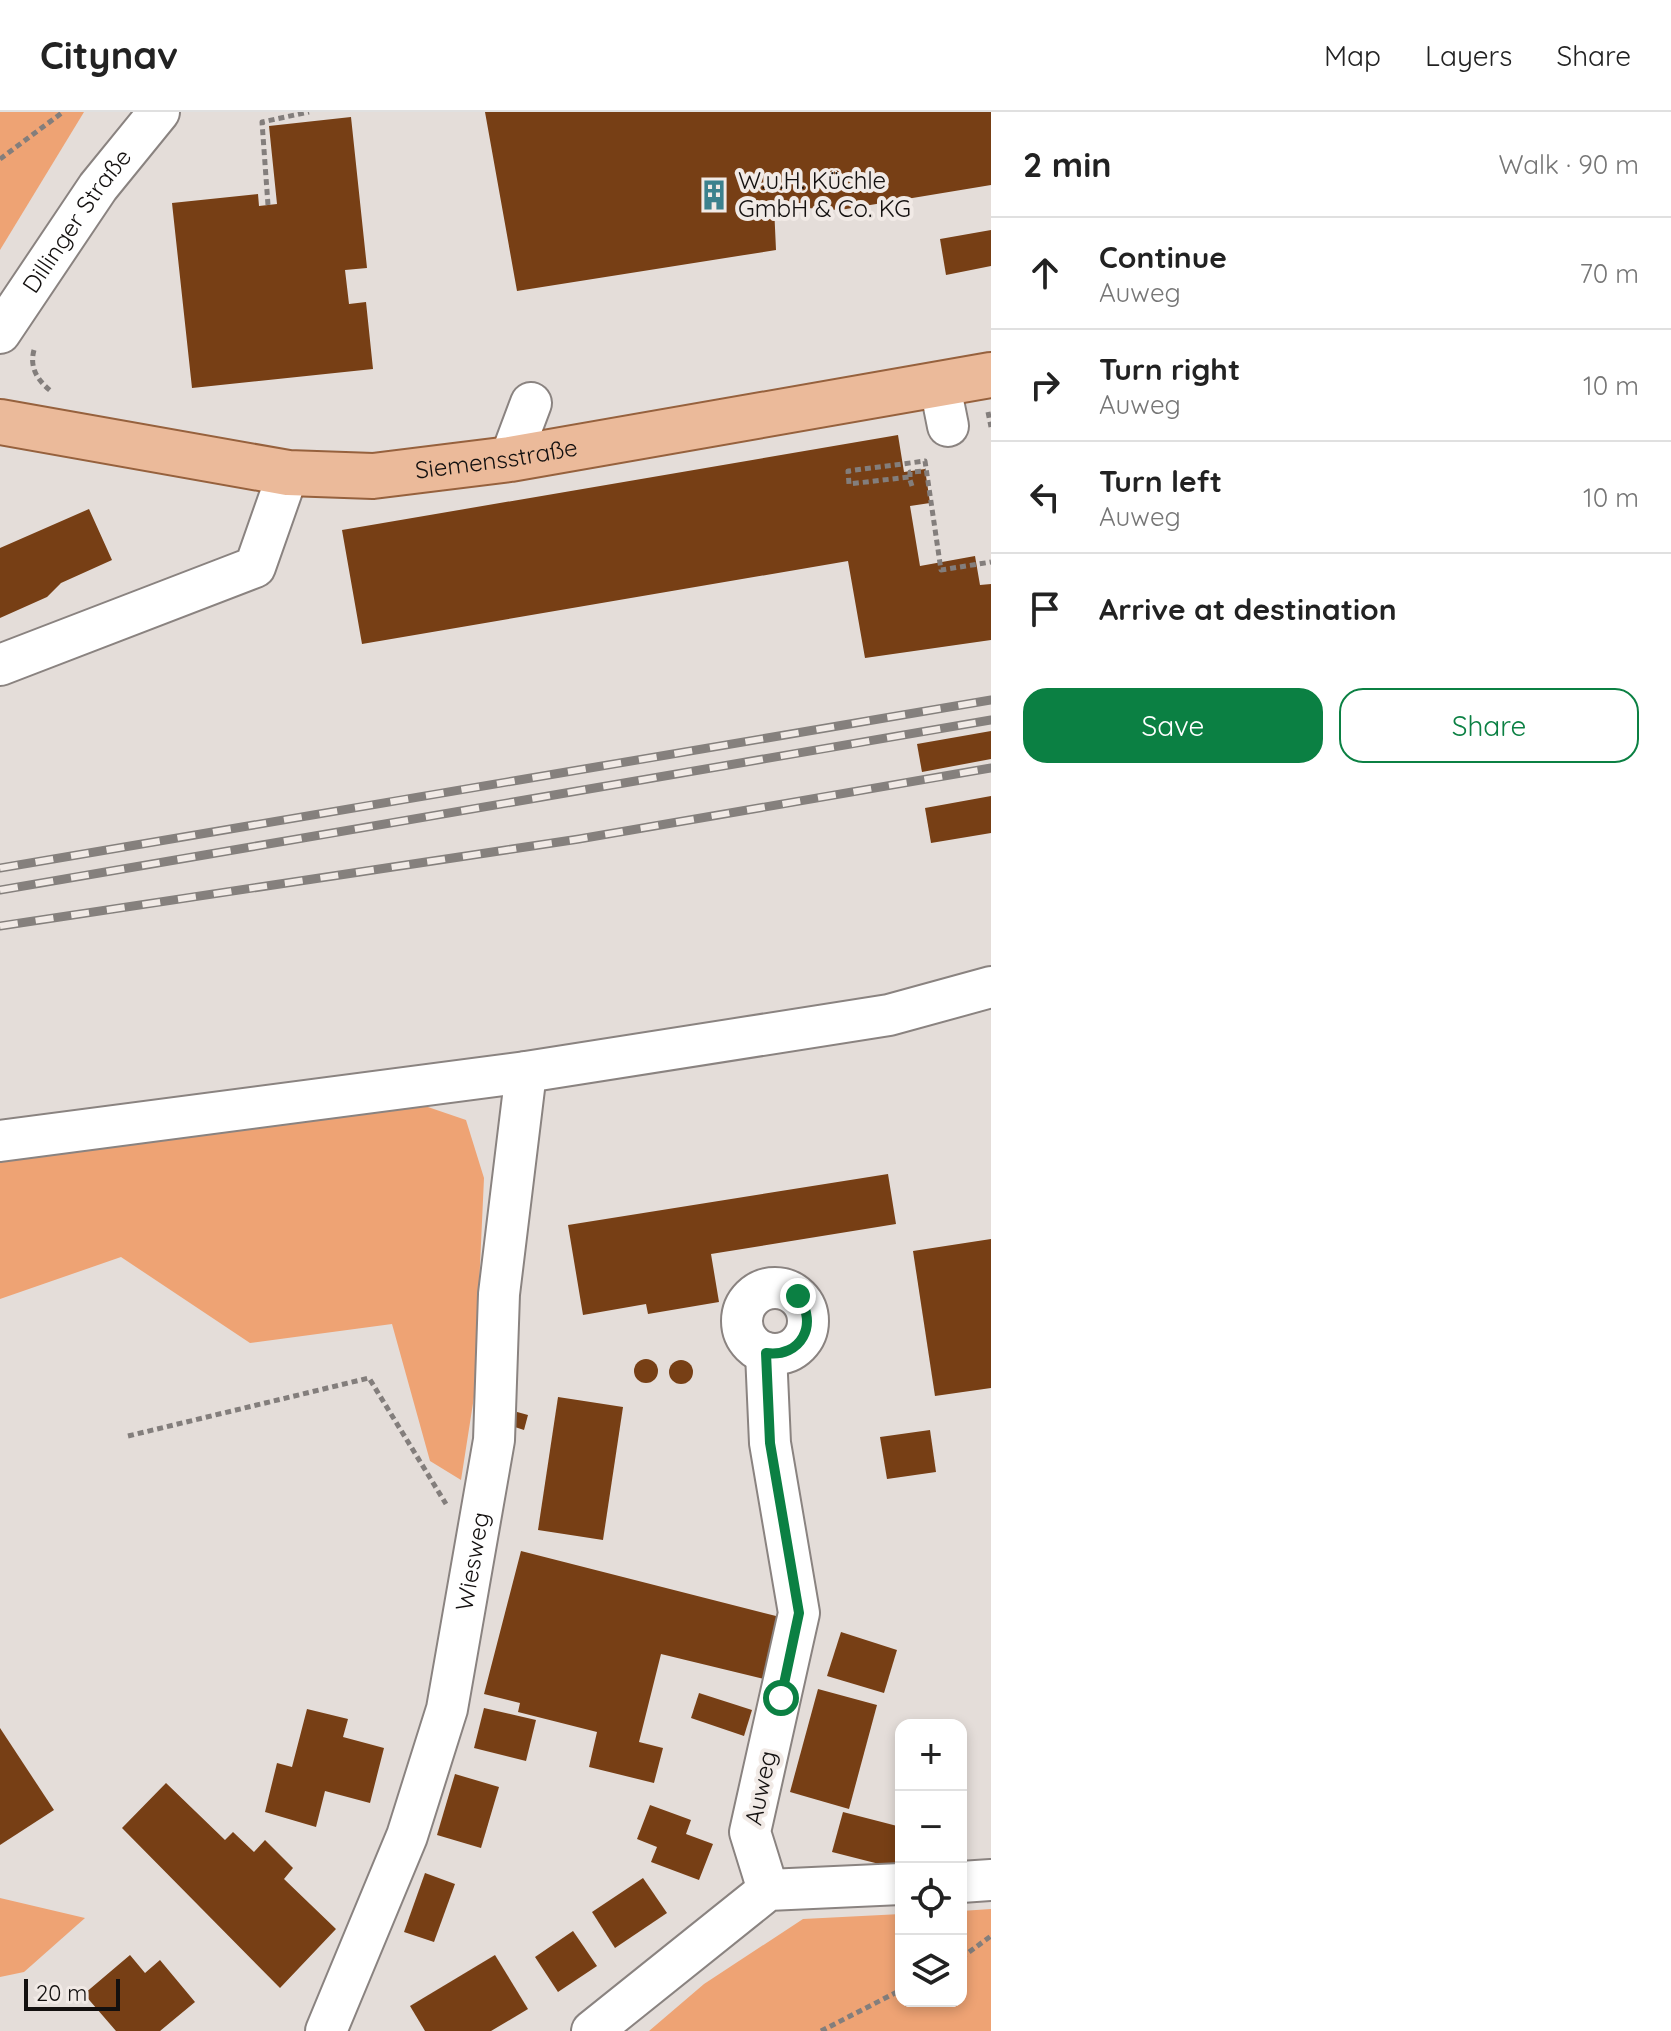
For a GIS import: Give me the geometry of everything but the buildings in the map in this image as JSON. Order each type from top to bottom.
[{"type":"main road","name":"Siemensstraße","points":[[0,422],[288,473],[373,476],[944,406],[991,375]]},
{"type":"street","name":"Dillinger Straße","points":[[18,337],[98,187],[159,112]]},
{"type":"street","points":[[510,459],[531,403]]},
{"type":"street","points":[[0,665],[255,567],[288,473]]},
{"type":"street","points":[[0,1141],[526,1072],[889,1015],[991,987]]},
{"type":"street","name":"Wiesweg","points":[[326,2031],[407,1836],[443,1723],[494,1440],[499,1294],[526,1072]]},
{"type":"street","name":"Auweg","points":[[766,1353],[770,1443],[799,1613],[750,1832],[768,1890]]},
{"type":"street","points":[[967,1882],[991,1880]]},
{"type":"street","points":[[592,2031],[768,1890],[895,1884]]},
{"type":"path","points":[[0,159],[63,112]]},
{"type":"path","points":[[268,205],[262,122],[309,112]]},
{"type":"path","points":[[18,337],[40,383],[63,402],[58,432]]},
{"type":"path","points":[[926,471],[910,472],[912,486],[909,477],[849,484],[848,471],[925,461],[941,570],[991,562]]},
{"type":"path","points":[[128,1436],[369,1378],[476,1552]]},
{"type":"path","points":[[967,1954],[991,1936]]},
{"type":"path","points":[[821,2031],[895,1993]]},
{"type":"shaded area","points":[[0,112],[84,112],[0,250]]},
{"type":"shaded area","points":[[422,1105],[466,1120],[484,1178],[474,1397],[461,1480],[430,1461],[392,1324],[250,1343],[121,1257],[0,1299],[0,1161]]},
{"type":"shaded area","points":[[0,1898],[85,1918],[24,1972],[0,1977]]},
{"type":"shaded area","points":[[991,1909],[991,2031],[649,2031],[704,1984],[803,1919],[895,1914],[895,2007],[967,2007],[967,1911]]},
{"type":"railway","points":[[0,868],[991,700]]},
{"type":"railway","points":[[0,890],[991,720]]},
{"type":"railway","points":[[0,926],[579,839],[991,768]]},
{"type":"place","name":"W.u.H. Küchle GmbH & Co. KG","points":[[714,195]]},
{"type":"route","points":[[781,1698],[799,1613],[770,1443],[766,1353],[777,1355],[788,1352],[804,1338],[808,1316],[798,1296]]}]
